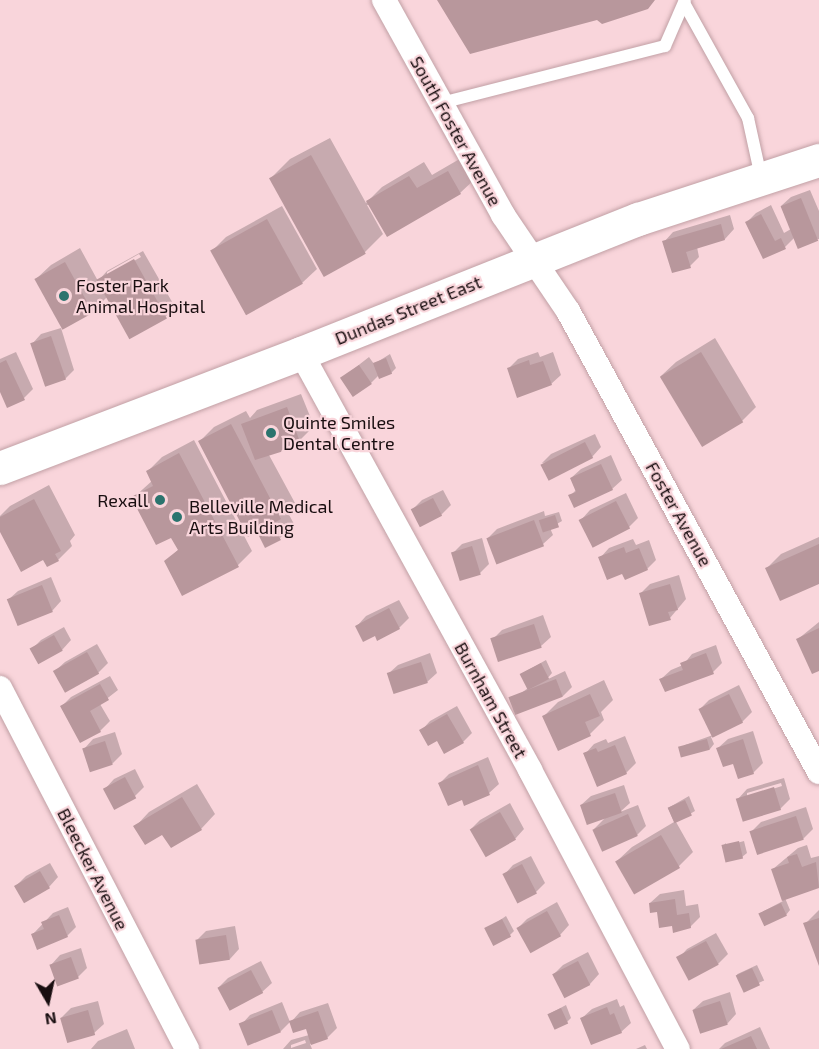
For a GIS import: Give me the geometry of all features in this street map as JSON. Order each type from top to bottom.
[{"type":"main road","name":"Dundas Street East","points":[[0,468],[302,353],[535,258],[638,219],[819,159]]},
{"type":"street","name":"South Foster Avenue","points":[[384,0],[503,215],[535,258]]},
{"type":"street","name":"Foster Avenue","points":[[535,258],[568,310],[819,772]]},
{"type":"street","name":"Burnham Street","points":[[302,353],[530,770],[678,1049]]},
{"type":"street","name":"Bleecker Avenue","points":[[0,688],[187,1049]]},
{"type":"lane","points":[[441,103],[665,46],[685,2]]},
{"type":"lane","points":[[685,2],[748,118],[761,177]]},
{"type":"building","points":[[437,0],[655,0],[648,9],[602,24],[597,20],[470,54]]},
{"type":"building","points":[[311,155],[366,254],[324,277],[269,178]]},
{"type":"building","points":[[448,171],[461,194],[387,237],[366,201],[409,176],[417,188]]},
{"type":"building","points":[[801,198],[818,241],[798,249],[781,206]]},
{"type":"building","points":[[761,214],[775,241],[781,238],[786,249],[763,259],[745,222]]},
{"type":"building","points":[[267,219],[303,284],[246,315],[210,251]]},
{"type":"building","points":[[721,224],[725,240],[686,252],[691,268],[672,273],[662,241]]},
{"type":"building","points":[[134,259],[167,318],[129,339],[96,280]]},
{"type":"building","name":"Foster Park Animal Hospital","points":[[65,262],[93,313],[63,330],[34,279]]},
{"type":"building","points":[[51,336],[66,379],[45,387],[30,343]]},
{"type":"building","points":[[701,352],[743,422],[702,447],[660,377]]},
{"type":"building","points":[[386,358],[392,374],[379,379],[373,363]]},
{"type":"building","points":[[6,360],[25,400],[7,408],[0,392],[0,363]]},
{"type":"building","points":[[529,360],[530,365],[543,361],[552,385],[517,398],[507,368]]},
{"type":"building","points":[[359,365],[372,384],[353,397],[340,378]]},
{"type":"building","name":"Quinte Smiles Dental Centre","points":[[287,407],[300,442],[286,447],[287,450],[255,460],[241,424]]},
{"type":"building","points":[[231,424],[281,519],[272,524],[281,540],[265,548],[257,532],[248,537],[198,441]]},
{"type":"building","points":[[585,442],[593,458],[549,481],[540,465]]},
{"type":"building","name":"Belleville Medical Arts Building","points":[[179,453],[239,567],[182,596],[164,561],[178,550],[171,538],[156,545],[131,497],[153,486],[146,471]]},
{"type":"building","points":[[601,464],[613,490],[574,508],[568,495],[576,492],[570,478]]},
{"type":"building","points":[[433,498],[442,516],[420,527],[411,509]]},
{"type":"building","points":[[34,499],[61,551],[55,554],[59,561],[47,567],[43,560],[21,572],[0,532],[0,517]]},
{"type":"building","points":[[616,501],[630,529],[593,548],[579,520]]},
{"type":"building","points":[[555,515],[559,527],[543,533],[539,520]]},
{"type":"building","points":[[534,520],[544,546],[496,564],[486,538]]},
{"type":"building","points":[[819,544],[819,584],[780,601],[765,568]]},
{"type":"building","points":[[472,546],[481,575],[460,581],[451,552]]},
{"type":"building","points":[[624,547],[626,553],[639,548],[648,570],[625,580],[622,574],[607,580],[598,557]]},
{"type":"building","points":[[670,584],[678,610],[668,612],[671,620],[649,626],[639,593]]},
{"type":"building","points":[[42,585],[53,612],[18,626],[7,599]]},
{"type":"building","points":[[389,608],[400,629],[377,641],[375,636],[363,642],[355,626]]},
{"type":"building","points":[[534,624],[542,648],[498,662],[490,638]]},
{"type":"building","points":[[819,628],[819,671],[812,674],[796,639]]},
{"type":"building","points":[[54,635],[63,651],[38,664],[30,649]]},
{"type":"building","points":[[87,652],[99,674],[65,693],[53,671]]},
{"type":"building","points":[[706,653],[714,674],[665,692],[659,679],[683,670],[680,663]]},
{"type":"building","points":[[421,662],[428,683],[394,694],[387,673]]},
{"type":"building","points":[[541,663],[549,679],[528,690],[520,674]]},
{"type":"building","points":[[556,679],[563,697],[515,715],[508,697]]},
{"type":"building","points":[[100,684],[109,700],[90,711],[101,732],[80,743],[60,706]]},
{"type":"building","points":[[590,694],[600,716],[585,722],[591,736],[558,751],[542,716]]},
{"type":"building","points":[[729,694],[743,723],[712,738],[698,709]]},
{"type":"building","points":[[447,714],[464,743],[444,754],[437,741],[428,746],[419,730]]},
{"type":"building","points":[[707,739],[710,750],[681,757],[678,747]]},
{"type":"building","points":[[743,739],[754,774],[738,779],[733,764],[723,767],[716,748]]},
{"type":"building","points":[[105,741],[113,765],[90,772],[82,748]]},
{"type":"building","points":[[615,745],[627,774],[597,787],[583,753],[596,748],[598,752]]},
{"type":"building","points":[[478,765],[490,795],[464,806],[462,800],[448,806],[438,783]]},
{"type":"building","points":[[125,777],[136,798],[114,810],[103,789]]},
{"type":"building","points":[[774,787],[781,810],[743,822],[736,799]]},
{"type":"building","points":[[615,793],[622,813],[587,825],[580,805]]},
{"type":"building","points":[[182,797],[202,830],[171,848],[162,835],[145,845],[133,826]]},
{"type":"building","points":[[685,800],[692,816],[675,823],[668,808]]},
{"type":"building","points":[[500,812],[516,840],[486,857],[470,830]]},
{"type":"building","points":[[628,814],[638,836],[602,852],[592,830]]},
{"type":"building","points":[[796,816],[804,840],[757,855],[749,831]]},
{"type":"building","points":[[661,835],[680,868],[634,894],[615,862]]},
{"type":"building","points":[[739,841],[743,859],[726,863],[721,845]]},
{"type":"building","points":[[797,854],[802,867],[816,862],[819,888],[782,901],[771,869],[789,863],[787,857]]},
{"type":"building","points":[[522,864],[537,893],[517,903],[502,874]]},
{"type":"building","points":[[40,871],[50,888],[24,903],[14,886]]},
{"type":"building","points":[[675,899],[677,915],[689,913],[691,928],[673,933],[672,926],[659,928],[657,912],[650,913],[649,903]]},
{"type":"building","points":[[781,903],[787,916],[764,926],[758,914]]},
{"type":"building","points":[[547,911],[561,936],[530,953],[516,928]]},
{"type":"building","points":[[59,915],[68,937],[37,950],[31,934],[44,929],[41,922]]},
{"type":"building","points":[[819,918],[819,966],[803,923]]},
{"type":"building","points":[[502,919],[511,937],[493,946],[484,928]]},
{"type":"building","points":[[226,935],[230,960],[199,965],[195,940]]},
{"type":"building","points":[[706,941],[719,965],[689,981],[676,957]]},
{"type":"building","points":[[71,957],[79,979],[57,986],[49,965]]},
{"type":"building","points":[[578,961],[590,985],[564,998],[552,974]]},
{"type":"building","points":[[752,968],[760,985],[744,993],[736,976]]},
{"type":"building","points":[[251,970],[263,993],[230,1011],[217,988]]},
{"type":"building","points":[[720,1001],[728,1025],[700,1034],[692,1010]]},
{"type":"building","points":[[607,1007],[610,1015],[614,1013],[622,1033],[591,1045],[580,1018]]},
{"type":"building","points":[[561,1008],[568,1023],[555,1030],[547,1014]]},
{"type":"building","points":[[88,1010],[95,1035],[67,1043],[60,1018]]},
{"type":"building","points":[[272,1010],[281,1032],[248,1046],[239,1023]]},
{"type":"building","points":[[318,1011],[328,1039],[311,1045],[306,1029],[293,1033],[289,1021]]},
{"type":"building","points":[[751,1036],[757,1049],[721,1049]]},
{"type":"place","name":"Foster Park Animal Hospital","points":[[64,296]]},
{"type":"place","name":"Quinte Smiles Dental Centre","points":[[271,433]]},
{"type":"place","name":"Rexall","points":[[160,500]]},
{"type":"place","name":"Belleville Medical Arts Building","points":[[177,517]]}]
